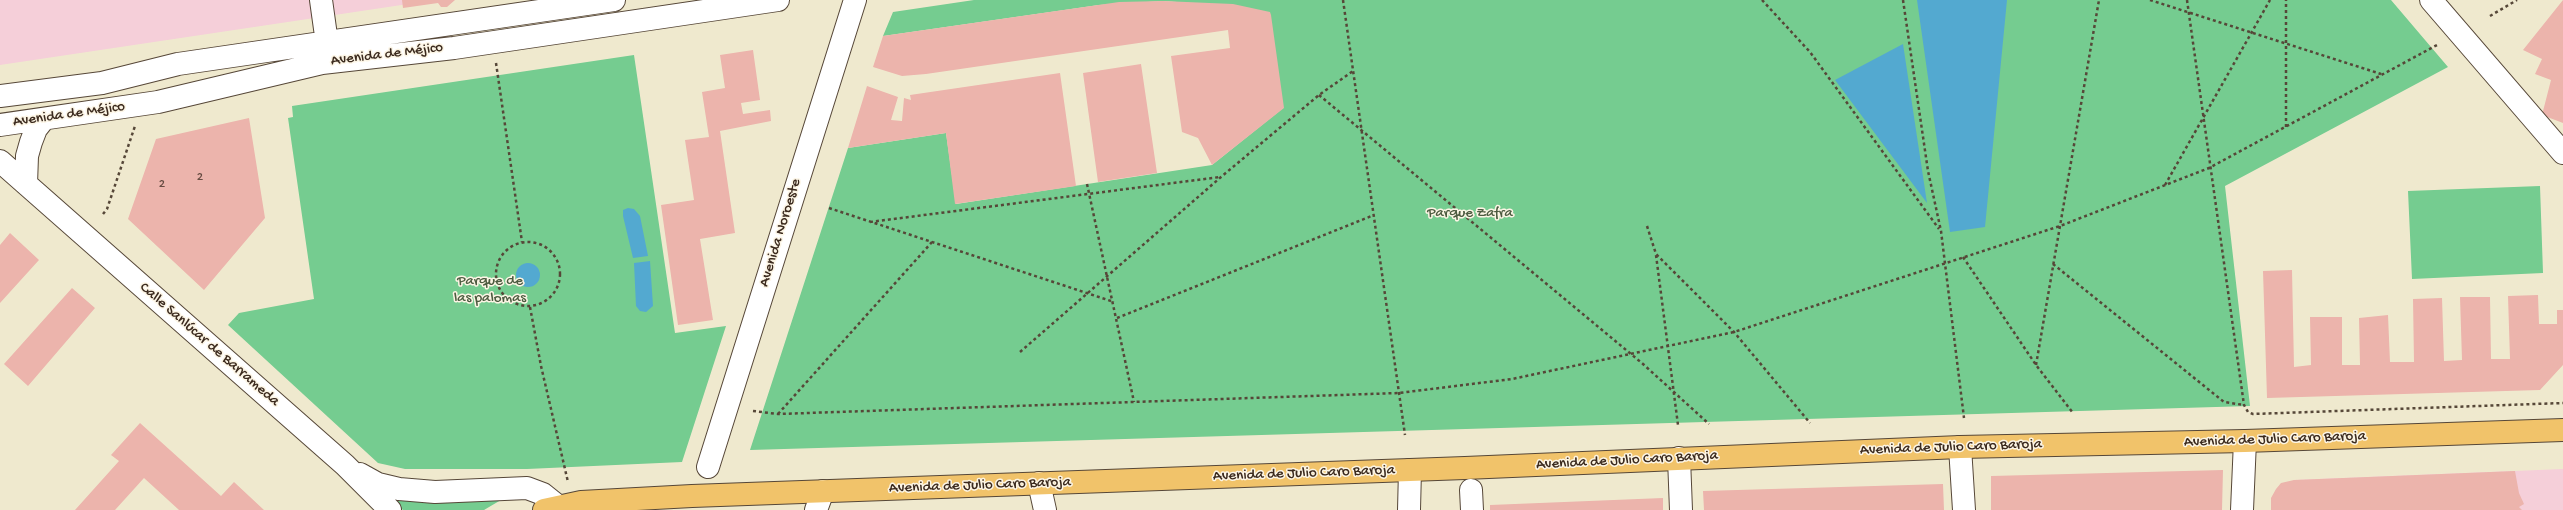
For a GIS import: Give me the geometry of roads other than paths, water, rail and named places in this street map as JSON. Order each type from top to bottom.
[{"type":"main road","name":"Avenida de Julio Caro Baroja","points":[[551,508],[581,502],[692,496],[819,501],[1039,483],[1410,470],[1960,447],[2246,441],[2563,430]]},
{"type":"main road","points":[[692,496],[717,510]]},
{"type":"street","points":[[321,0],[327,43]]},
{"type":"street","name":"Avenida de Méjico","points":[[5,98],[102,83],[178,64],[614,0]]},
{"type":"street","name":"Avenida de Méjico","points":[[0,124],[158,102],[322,63],[493,41],[778,0]]},
{"type":"street","name":"Avenida Noroeste","points":[[708,467],[855,0]]},
{"type":"street","points":[[2431,0],[2563,153]]},
{"type":"street","points":[[26,184],[27,156],[36,129],[44,119]]},
{"type":"street","name":"Calle Sanlúcar de Barrameda","points":[[2,159],[26,184],[346,465],[390,510]]},
{"type":"street","points":[[2242,510],[2246,441]]},
{"type":"street","points":[[1960,447],[1964,510]]},
{"type":"street","points":[[1680,458],[1681,510]]},
{"type":"street","points":[[346,465],[378,484],[399,489],[435,492],[527,488],[543,494],[551,508]]},
{"type":"street","points":[[1409,510],[1410,470]]},
{"type":"street","points":[[1039,483],[1045,510]]},
{"type":"water","points":[[1917,0],[2007,0],[1985,227],[1950,232]]},
{"type":"water","points":[[1903,44],[1927,203],[1835,80]]},
{"type":"water","points":[[628,208],[634,209],[640,216],[648,256],[633,258],[623,216],[623,210]]},
{"type":"water","points":[[650,261],[653,306],[646,312],[640,311],[636,306],[634,263]]},
{"type":"water","points":[[528,263],[537,266],[540,275],[537,284],[528,287],[519,284],[516,275],[519,266]]},
{"type":"park label","name":"Parque Zafra","points":[[1470,214]]},
{"type":"park label","name":"Parque de las palomas","points":[[490,290]]}]
